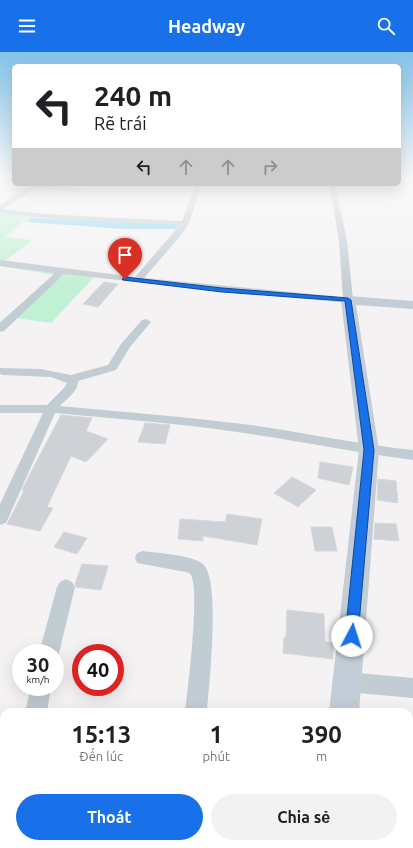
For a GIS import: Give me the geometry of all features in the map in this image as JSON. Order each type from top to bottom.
[{"type":"street","points":[[45,216],[185,223]]},
{"type":"street","points":[[138,280],[179,232],[187,216]]},
{"type":"street","points":[[340,216],[347,272],[348,300],[369,450],[344,708]]},
{"type":"street","points":[[0,263],[61,272],[222,290],[413,305]]},
{"type":"street","points":[[0,329],[61,272]]},
{"type":"street","points":[[3,371],[43,373],[71,379],[96,371],[112,368],[125,346],[146,322]]},
{"type":"street","points":[[0,519],[51,409],[68,391],[72,382],[71,379]]},
{"type":"street","points":[[0,409],[51,409],[195,422],[253,430],[369,450],[413,455]]},
{"type":"street","points":[[143,558],[176,563],[194,568],[198,570],[201,576],[204,612],[196,708]]},
{"type":"street","points":[[51,644],[66,586]]},
{"type":"street","points":[[347,682],[413,688]]},
{"type":"street","points":[[37,708],[39,696]]},
{"type":"green space","points":[[0,216],[86,216],[184,222],[34,218],[28,222],[22,222],[5,237],[32,240],[5,261],[97,274],[51,323],[16,318],[0,332],[0,322],[54,275],[0,266]]},
{"type":"water","points":[[31,218],[180,224],[176,229],[124,229],[28,222]]},
{"type":"building","points":[[104,282],[118,284],[98,307],[83,304]]},
{"type":"building","points":[[61,415],[92,418],[86,431],[108,439],[86,462],[71,456],[47,507],[53,508],[40,531],[7,524],[24,491],[22,490]]},
{"type":"building","points":[[145,423],[170,425],[165,444],[138,442]]},
{"type":"building","points":[[320,462],[353,467],[349,485],[318,478]]},
{"type":"building","points":[[292,477],[316,490],[298,507],[274,493]]},
{"type":"building","points":[[378,479],[396,481],[398,503],[377,500]]},
{"type":"building","points":[[227,514],[262,519],[257,545],[203,536],[203,541],[178,539],[180,519],[225,522]]},
{"type":"building","points":[[375,523],[396,524],[399,541],[374,539]]},
{"type":"building","points":[[311,527],[332,527],[337,551],[315,551]]},
{"type":"building","points":[[64,532],[87,538],[77,554],[54,547]]},
{"type":"building","points":[[82,564],[108,566],[101,590],[76,587],[75,584]]},
{"type":"building","points":[[287,610],[324,614],[325,642],[333,643],[333,659],[283,653],[284,637],[286,637]]},
{"type":"route","points":[[125,279],[222,290],[348,300],[369,450],[352,636]]}]
